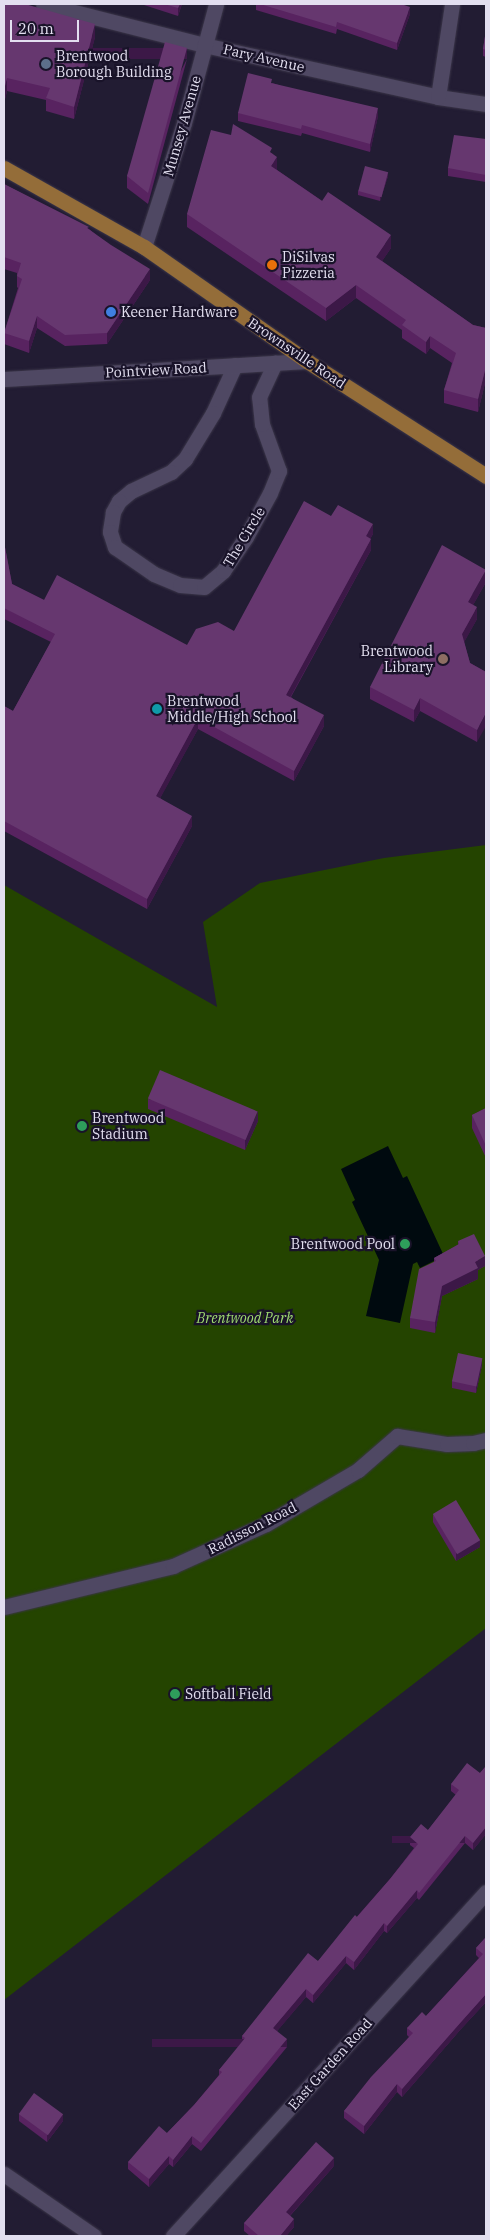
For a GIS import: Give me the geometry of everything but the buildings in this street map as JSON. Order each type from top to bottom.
[{"type":"main road","name":"Brownsville Road","points":[[4,168],[144,247],[307,361],[486,476]]},
{"type":"street","name":"Pary Avenue","points":[[43,4],[204,44],[438,97],[486,104]]},
{"type":"street","name":"Munsey Avenue","points":[[144,247],[184,123],[216,4]]},
{"type":"street","points":[[438,97],[452,4]]},
{"type":"street","name":"Pointview Road","points":[[4,379],[307,361]]},
{"type":"street","name":"The Circle","points":[[235,365],[213,413],[185,458],[171,472],[131,491],[119,501],[113,512],[110,532],[115,546],[154,574],[180,585],[204,587],[224,571],[246,537],[270,493],[279,471],[262,424],[259,396],[275,363]]},
{"type":"street","name":"Radisson Road","points":[[4,1608],[173,1566],[266,1524],[358,1470],[397,1436],[447,1444],[473,1444],[486,1440]]},
{"type":"street","name":"East Garden Road","points":[[173,2236],[486,1892]]},
{"type":"street","points":[[4,2174],[94,2236]]},
{"type":"green space","name":"Brentwood Park","points":[[486,845],[486,1628],[4,2000],[4,885],[217,1007],[203,922],[260,883],[384,858]]},
{"type":"shaded area","name":"Brentwood Pool","points":[[388,1146],[403,1178],[407,1176],[444,1256],[420,1268],[417,1262],[413,1264],[400,1323],[366,1316],[379,1260],[352,1202],[355,1200],[341,1169]]},
{"type":"place","name":"Brentwood Borough Building","points":[[46,64]]},
{"type":"place","name":"DiSilvas Pizzeria","points":[[272,265]]},
{"type":"place","name":"Keener Hardware","points":[[111,312]]},
{"type":"place","name":"Brentwood Library","points":[[443,659]]},
{"type":"place","name":"Brentwood Middle/High School","points":[[157,709]]},
{"type":"place","name":"Brentwood Stadium","points":[[82,1126]]},
{"type":"place","name":"Brentwood Pool","points":[[405,1244]]},
{"type":"place","name":"Softball Field","points":[[175,1694]]}]
